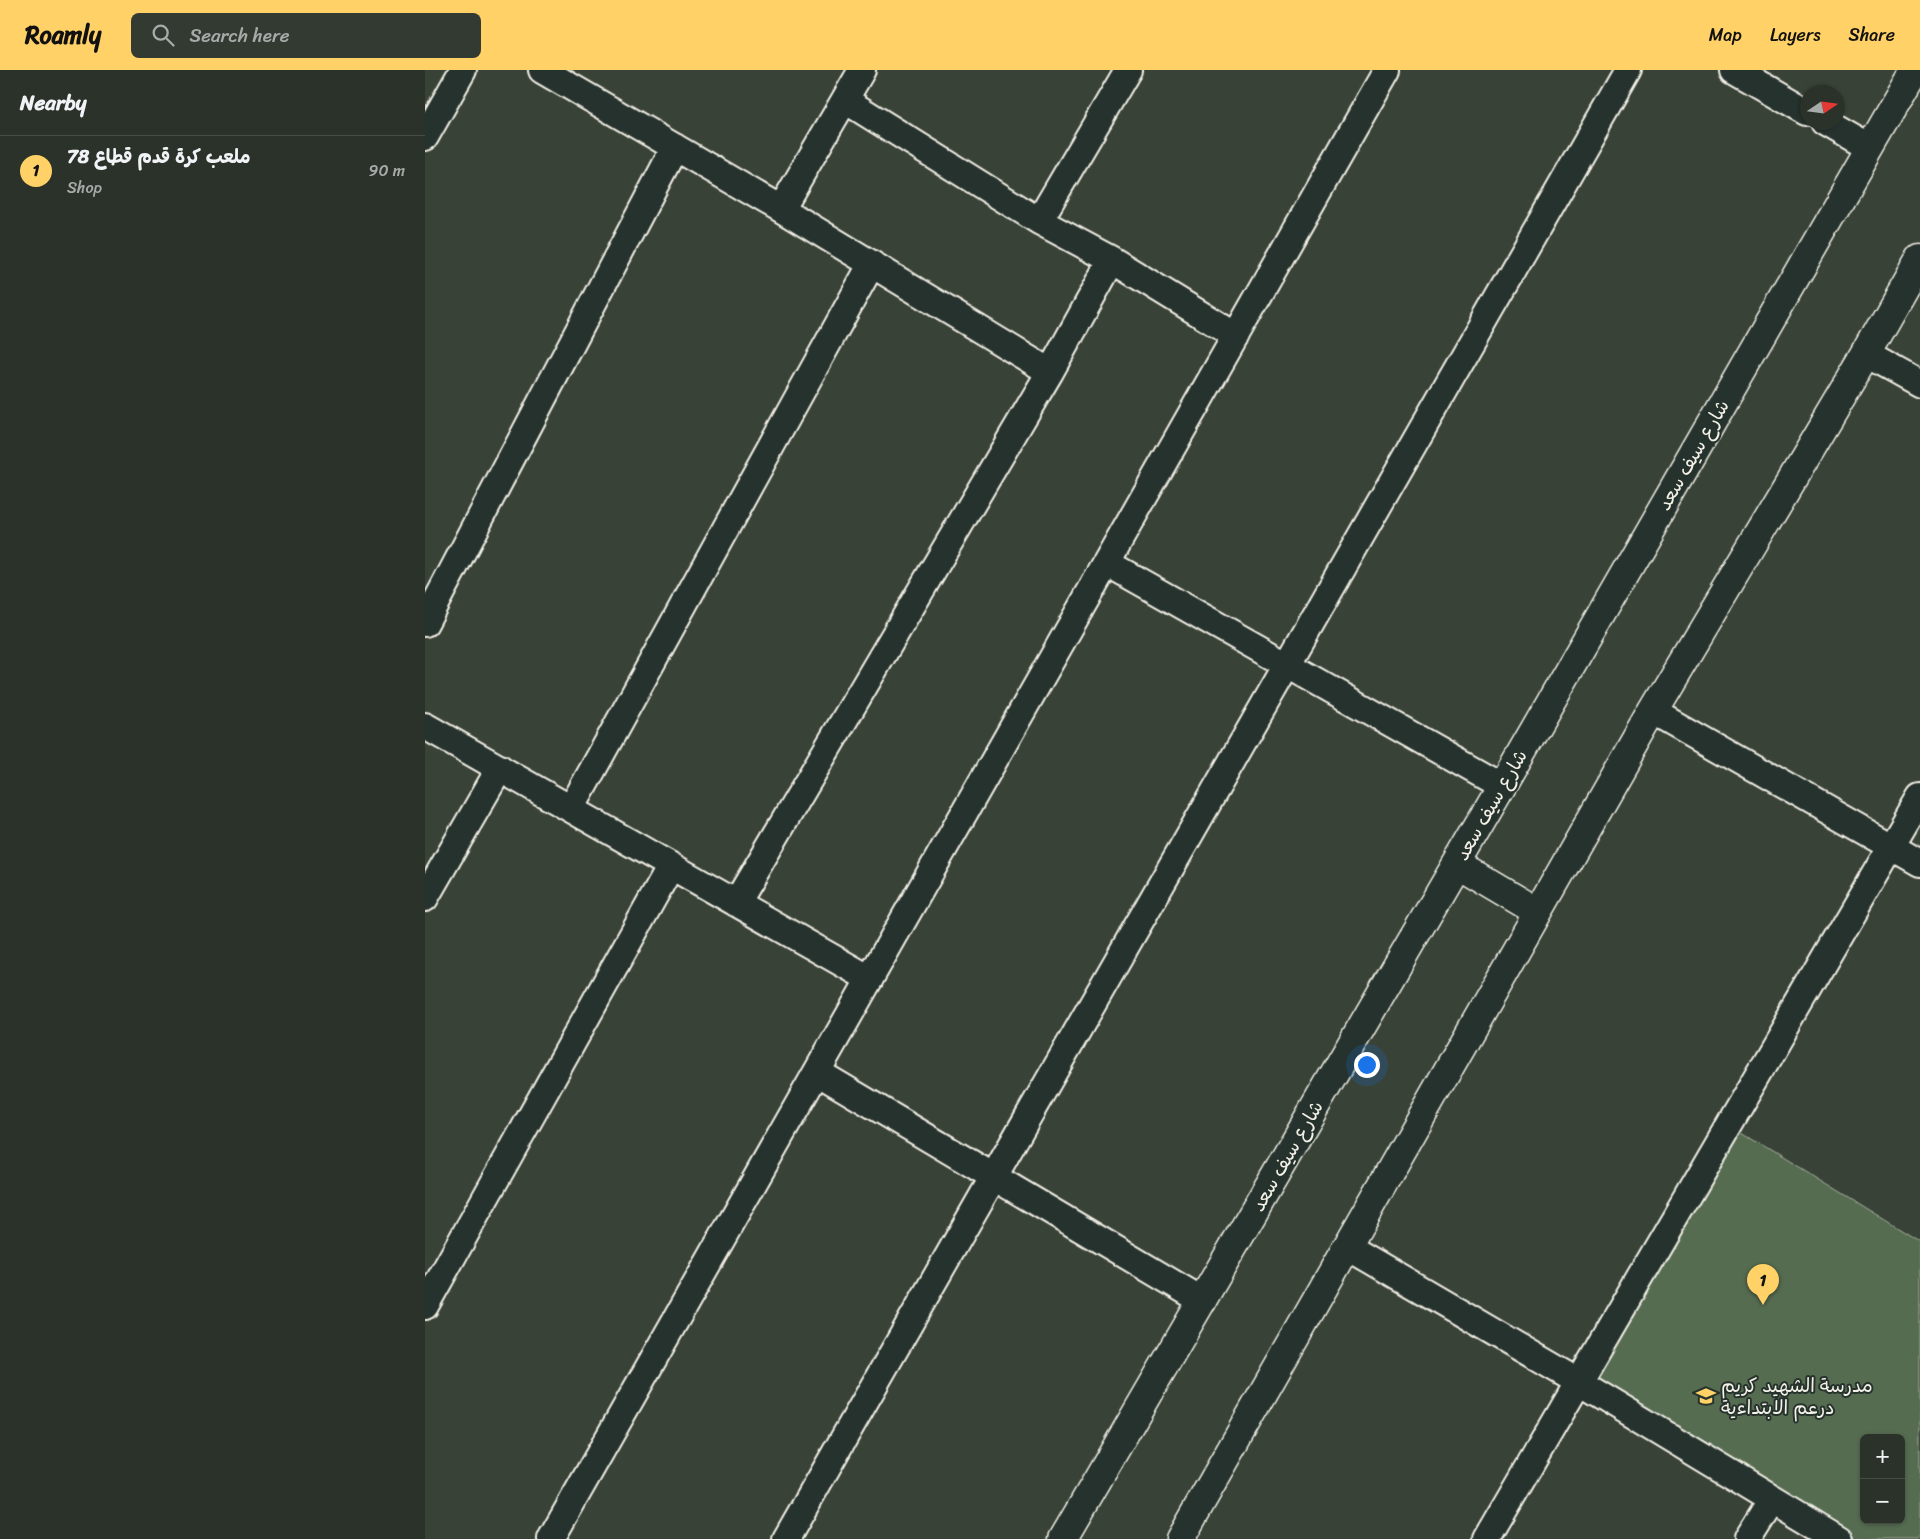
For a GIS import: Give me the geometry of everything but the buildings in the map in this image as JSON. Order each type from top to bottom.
[{"type":"street","points":[[425,137],[463,70]]},
{"type":"street","points":[[542,70],[781,209],[1050,372]]},
{"type":"street","points":[[781,209],[862,70]]},
{"type":"street","points":[[1039,221],[1128,70]]},
{"type":"street","points":[[551,1539],[1387,70]]},
{"type":"street","points":[[786,1539],[1628,70]]},
{"type":"street","points":[[1734,70],[1800,108]]},
{"type":"street","name":"شارع سيف سعد","points":[[1063,1539],[1457,864],[1915,70]]},
{"type":"street","points":[[845,100],[1039,221],[1112,260],[1236,336]]},
{"type":"street","points":[[1839,130],[1870,148]]},
{"type":"street","points":[[425,623],[675,147]]},
{"type":"street","points":[[1180,1539],[1653,710],[1866,354],[1920,259]]},
{"type":"street","points":[[736,903],[1050,372],[1112,260]]},
{"type":"street","points":[[571,809],[871,265]]},
{"type":"street","points":[[1866,354],[1920,384]]},
{"type":"street","points":[[1107,563],[1502,786]]},
{"type":"street","points":[[1653,710],[1920,863]]},
{"type":"street","points":[[425,726],[870,979]]},
{"type":"street","points":[[425,898],[500,768]]},
{"type":"street","points":[[1487,1539],[1920,797]]},
{"type":"street","points":[[1457,864],[1538,912]]},
{"type":"street","points":[[425,1306],[671,866]]},
{"type":"street","points":[[817,1072],[1203,1301]]},
{"type":"street","points":[[1348,1247],[1579,1382],[1839,1539]]},
{"type":"street","points":[[1747,1539],[1772,1498]]},
{"type":"green space","points":[[1737,1130],[1920,1242],[1920,1539],[1839,1539],[1579,1382]]},
{"type":"place","name":"ملعب كرة قدم قطاع 78","points":[[1763,1305]]},
{"type":"place","name":"مدرسة الشهيد كريم درعم الابتداءية","points":[[1706,1396]]}]
